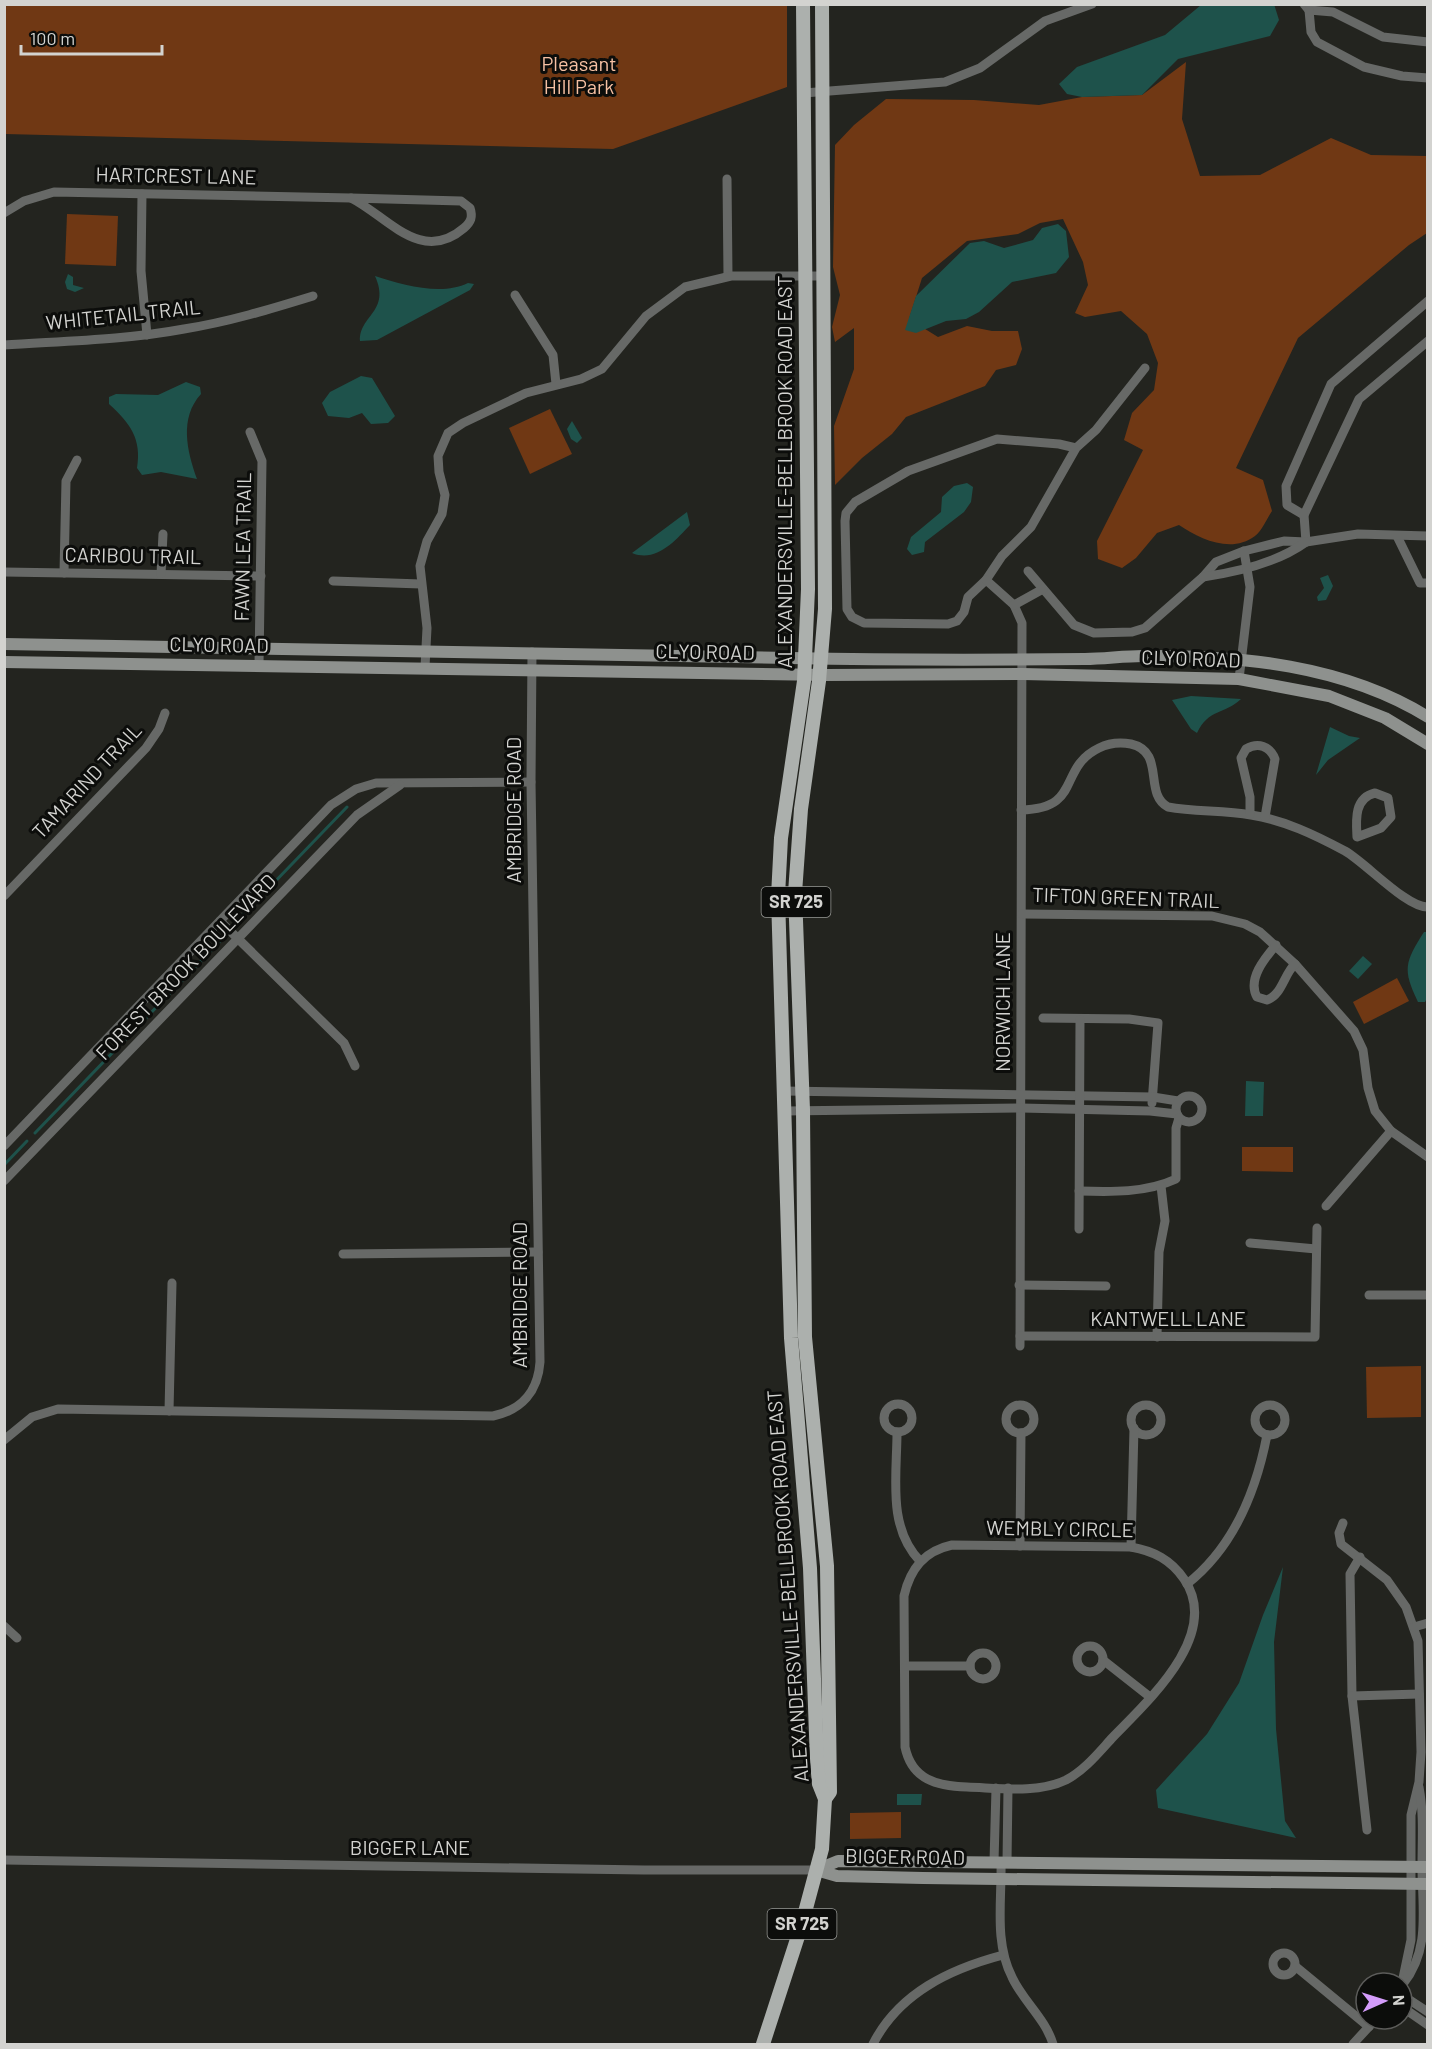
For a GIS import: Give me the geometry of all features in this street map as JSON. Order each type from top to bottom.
[{"type":"main road","name":"ALEXANDERSVILLE-BELLBROOK ROAD EAST","points":[[803,4],[808,590],[806,658],[778,870],[784,1091],[798,1337],[822,1518],[829,1619],[830,1792],[825,1799]]},
{"type":"main road","name":"ALEXANDERSVILLE-BELLBROOK ROAD EAST","points":[[822,4],[826,574],[820,674],[801,809],[795,893],[803,1110],[798,1337],[800,1471],[812,1600],[817,1762],[819,1784],[825,1799]]},
{"type":"main road","points":[[807,448],[825,448]]},
{"type":"main road","points":[[806,1518],[822,1518]]},
{"type":"main road","name":"SR 725","points":[[763,2044],[801,1927],[822,1849],[825,1799]]},
{"type":"street","points":[[804,93],[931,85],[962,77],[980,68],[1045,21],[1092,4]]},
{"type":"street","points":[[1428,42],[1383,36],[1333,12],[1306,7],[1311,32],[1317,42],[1364,67],[1402,76],[1428,78]]},
{"type":"street","points":[[727,179],[728,276]]},
{"type":"street","name":"HARTCREST LANE","points":[[4,213],[24,201],[54,192],[351,198],[461,201],[470,208],[472,218],[469,224],[451,237],[419,240],[403,235],[351,198]]},
{"type":"street","points":[[142,194],[141,271],[147,335]]},
{"type":"street","points":[[425,667],[427,628],[421,584],[422,555],[442,514],[444,503],[438,466],[443,441],[463,423],[526,393],[581,379],[602,369],[646,316],[672,295],[699,282],[728,276],[824,276]]},
{"type":"street","points":[[515,295],[553,356],[556,384]]},
{"type":"street","name":"WHITETAIL TRAIL","points":[[4,345],[147,335],[224,321],[313,296]]},
{"type":"street","points":[[1304,515],[1287,505],[1287,486],[1331,384],[1428,301]]},
{"type":"street","points":[[1306,542],[1304,515],[1359,399],[1428,341]]},
{"type":"street","points":[[1076,448],[1059,444],[997,439],[908,471],[855,502],[846,513],[847,609],[858,620],[864,622],[948,624],[957,621],[964,612],[968,597],[986,580],[1002,556],[1031,527],[1076,448],[1096,430],[1145,368]]},
{"type":"street","name":"FAWN LEA TRAIL","points":[[250,432],[262,461],[259,665]]},
{"type":"street","points":[[64,573],[66,481],[78,460]]},
{"type":"street","points":[[161,574],[163,534]]},
{"type":"street","points":[[1028,571],[1074,625],[1094,633],[1132,632],[1145,628],[1203,577],[1216,562],[1244,551],[1284,541],[1306,542],[1358,534],[1428,536]]},
{"type":"street","points":[[1396,536],[1420,583],[1428,584]]},
{"type":"street","points":[[1203,577],[1287,555],[1306,542]]},
{"type":"street","points":[[1239,679],[1250,588],[1244,551]]},
{"type":"street","name":"CARIBOU TRAIL","points":[[4,572],[261,576]]},
{"type":"street","points":[[986,580],[1014,605],[1043,589]]},
{"type":"street","points":[[333,581],[421,584]]},
{"type":"street","name":"NORWICH LANE","points":[[1014,605],[1022,623],[1023,658],[1020,1346]]},
{"type":"street","name":"CLYO ROAD","points":[[4,644],[806,658],[1142,656],[1243,659],[1307,670],[1338,679],[1406,705],[1428,717]]},
{"type":"street","name":"AMBRIDGE ROAD","points":[[4,1440],[32,1417],[58,1409],[493,1416],[512,1410],[533,1390],[539,1372],[531,782],[532,652]]},
{"type":"street","name":"CLYO ROAD","points":[[4,662],[804,674],[1023,674],[1239,679],[1329,696],[1385,718],[1428,744]]},
{"type":"street","name":"TAMARIND TRAIL","points":[[4,896],[146,748],[159,729],[165,713]]},
{"type":"street","points":[[1021,810],[1040,810],[1054,804],[1060,799],[1082,761],[1098,749],[1117,743],[1135,745],[1148,754],[1155,771],[1157,796],[1168,807],[1250,814],[1265,817],[1317,836],[1348,853],[1404,898],[1420,907],[1428,907]]},
{"type":"street","points":[[1250,814],[1250,797],[1241,758],[1246,749],[1259,745],[1269,750],[1275,764],[1265,817]]},
{"type":"street","name":"FOREST BROOK BOULEVARD","points":[[4,1146],[331,805],[345,794],[370,784],[531,782]]},
{"type":"street","name":"FOREST BROOK BOULEVARD","points":[[4,1181],[357,815],[400,785]]},
{"type":"street","points":[[1348,853],[1357,837],[1357,811],[1364,797],[1375,793],[1386,795],[1392,811],[1387,823],[1357,837]]},
{"type":"street","name":"TIFTON GREEN TRAIL","points":[[1022,914],[1212,916],[1245,924],[1276,945],[1350,1025],[1359,1040],[1371,1100],[1381,1121],[1391,1131],[1428,1157]]},
{"type":"street","points":[[220,921],[344,1043],[356,1066]]},
{"type":"street","points":[[1276,945],[1255,980],[1254,988],[1257,997],[1268,1000],[1276,996],[1286,975],[1295,964]]},
{"type":"street","points":[[1043,1018],[1129,1019],[1158,1023],[1150,1111]]},
{"type":"street","points":[[1079,1229],[1080,1020]]},
{"type":"street","points":[[784,1091],[1153,1097],[1178,1101],[1189,1095],[1197,1099],[1202,1106],[1201,1114],[1195,1121],[1186,1122],[1178,1116],[1150,1111],[1079,1112],[1021,1108],[785,1111]]},
{"type":"street","points":[[1079,1191],[1130,1191],[1161,1186],[1177,1176],[1178,1101]]},
{"type":"street","points":[[1326,1206],[1391,1131]]},
{"type":"street","points":[[1157,1337],[1159,1252],[1165,1221],[1161,1186]]},
{"type":"street","points":[[1250,1243],[1316,1249],[1317,1228]]},
{"type":"street","name":"KANTWELL LANE","points":[[1020,1336],[1315,1337],[1316,1249]]},
{"type":"street","points":[[343,1254],[538,1252]]},
{"type":"street","points":[[170,1411],[172,1283]]},
{"type":"street","points":[[1019,1285],[1106,1286]]},
{"type":"street","points":[[1369,1295],[1428,1295]]},
{"type":"street","points":[[1131,1547],[1134,1428]]},
{"type":"street","points":[[897,1432],[898,1523],[904,1541],[920,1561]]},
{"type":"street","points":[[1020,1546],[1021,1433]]},
{"type":"street","points":[[1187,1584],[1210,1562],[1238,1523],[1255,1487],[1268,1435]]},
{"type":"street","points":[[1343,1523],[1339,1533],[1341,1544],[1384,1577],[1399,1596],[1414,1627],[1420,1663],[1419,1694],[1424,1752],[1419,1782],[1424,1815],[1421,1884],[1405,1971]]},
{"type":"street","name":"WEMBLY CIRCLE","points":[[952,1545],[1131,1547],[1159,1555],[1179,1572],[1187,1584],[1194,1608],[1190,1642],[1150,1697],[1075,1775],[1053,1785],[996,1788],[934,1784],[919,1775],[912,1766],[905,1747],[904,1596],[907,1582],[920,1561],[933,1551],[952,1545]]},
{"type":"street","points":[[1360,1557],[1350,1574],[1352,1696],[1367,1830]]},
{"type":"street","points":[[1414,1627],[1428,1623]]},
{"type":"street","points":[[4,1626],[17,1638]]},
{"type":"street","points":[[1103,1660],[1150,1697]]},
{"type":"street","points":[[906,1666],[970,1666]]},
{"type":"street","points":[[1352,1696],[1419,1694]]},
{"type":"street","points":[[996,1788],[1001,1862],[1000,1939],[1003,1955],[1012,1979],[1044,2023],[1053,2044]]},
{"type":"street","points":[[1001,1862],[1008,1788]]},
{"type":"street","name":"BIGGER LANE","points":[[4,1860],[644,1870],[816,1870]]},
{"type":"street","name":"BIGGER ROAD","points":[[816,1870],[838,1861],[1420,1867]]},
{"type":"street","name":"BIGGER ROAD","points":[[816,1870],[837,1876],[1421,1884]]},
{"type":"street","points":[[873,2044],[901,2007],[932,1981],[970,1964],[1003,1955]]},
{"type":"street","points":[[1294,1966],[1354,2015]]},
{"type":"street","points":[[1414,2003],[1428,2012]]},
{"type":"street","points":[[1414,2015],[1428,2025]]},
{"type":"street","points":[[1353,2044],[1365,2031]]},
{"type":"green space","name":"Pleasant Hill Park","points":[[5,4],[787,5],[787,87],[613,149],[5,134]]},
{"type":"green space","points":[[1186,62],[1182,119],[1200,176],[1260,175],[1331,138],[1371,155],[1427,156],[1427,233],[1409,245],[1298,338],[1236,468],[1263,480],[1272,511],[1260,531],[1246,541],[1226,544],[1196,535],[1179,525],[1157,533],[1136,558],[1122,568],[1098,559],[1097,541],[1143,450],[1124,440],[1132,413],[1154,390],[1158,363],[1147,334],[1121,311],[1085,317],[1075,313],[1088,285],[1083,262],[1063,219],[1040,223],[1018,234],[967,241],[922,278],[909,319],[938,337],[967,326],[992,331],[1018,331],[1022,349],[1016,365],[996,370],[985,386],[906,417],[892,434],[862,458],[835,485],[834,426],[854,369],[854,328],[835,342],[832,327],[840,295],[833,267],[835,145],[854,125],[886,99],[974,100],[1039,105],[1082,97],[1142,95]]},
{"type":"green space","points":[[67,214],[118,216],[116,266],[65,264]]},
{"type":"green space","points":[[550,409],[572,454],[530,474],[509,428]]},
{"type":"green space","points":[[1397,978],[1409,1001],[1364,1024],[1353,1002]]},
{"type":"green space","points":[[1242,1147],[1293,1147],[1293,1172],[1242,1171]]},
{"type":"green space","points":[[1421,1366],[1421,1417],[1367,1418],[1366,1367]]},
{"type":"green space","points":[[901,1812],[901,1838],[850,1839],[850,1813]]},
{"type":"water","points":[[1274,4],[1279,20],[1270,36],[1178,59],[1142,95],[1082,97],[1067,94],[1059,84],[1077,67],[1165,35],[1201,5]]},
{"type":"water","points":[[1058,224],[1066,231],[1069,257],[1056,273],[1012,282],[979,312],[966,319],[946,321],[916,333],[905,330],[916,296],[970,243],[984,241],[1004,248],[1033,240],[1042,228]]},
{"type":"water","points":[[68,274],[73,277],[73,285],[84,288],[75,292],[67,289],[65,282]]},
{"type":"water","points":[[375,276],[409,286],[434,289],[474,284],[470,290],[377,340],[360,341],[364,325],[377,306],[379,298]]},
{"type":"water","points":[[361,376],[372,378],[395,416],[388,423],[371,424],[362,413],[349,418],[328,416],[322,403],[330,392]]},
{"type":"water","points":[[186,382],[200,387],[201,394],[194,403],[187,424],[190,457],[197,479],[161,472],[142,475],[137,468],[138,448],[133,432],[109,404],[109,397],[116,394],[158,395]]},
{"type":"water","points":[[572,421],[582,438],[577,443],[571,439],[567,429]]},
{"type":"water","points":[[967,483],[973,487],[971,502],[964,512],[925,542],[924,552],[912,555],[907,549],[911,537],[941,512],[942,497],[954,486]]},
{"type":"water","points":[[687,512],[690,525],[671,544],[649,555],[632,553]]},
{"type":"water","points":[[1328,575],[1333,586],[1326,600],[1318,601],[1317,597],[1324,588],[1320,578]]},
{"type":"water","points":[[1191,696],[1241,699],[1212,715],[1197,733],[1191,729],[1172,700]]},
{"type":"water","points":[[1330,727],[1349,736],[1360,738],[1328,760],[1316,775]]},
{"type":"water","points":[[1424,932],[1427,932],[1427,998],[1425,1002],[1418,1002],[1410,981],[1408,966],[1413,951]]},
{"type":"water","points":[[1363,956],[1372,964],[1358,979],[1349,971]]},
{"type":"water","points":[[1246,1081],[1264,1082],[1263,1116],[1245,1116]]},
{"type":"water","points":[[1283,1567],[1274,1642],[1276,1729],[1285,1821],[1296,1838],[1158,1808],[1156,1790],[1207,1734],[1239,1683]]},
{"type":"water","points":[[897,1794],[922,1794],[921,1805],[897,1805]]},
{"type":"waterway","points":[[234,924],[347,807]]},
{"type":"waterway","points":[[35,1133],[225,936]]},
{"type":"waterway","points":[[4,1165],[27,1141]]}]
